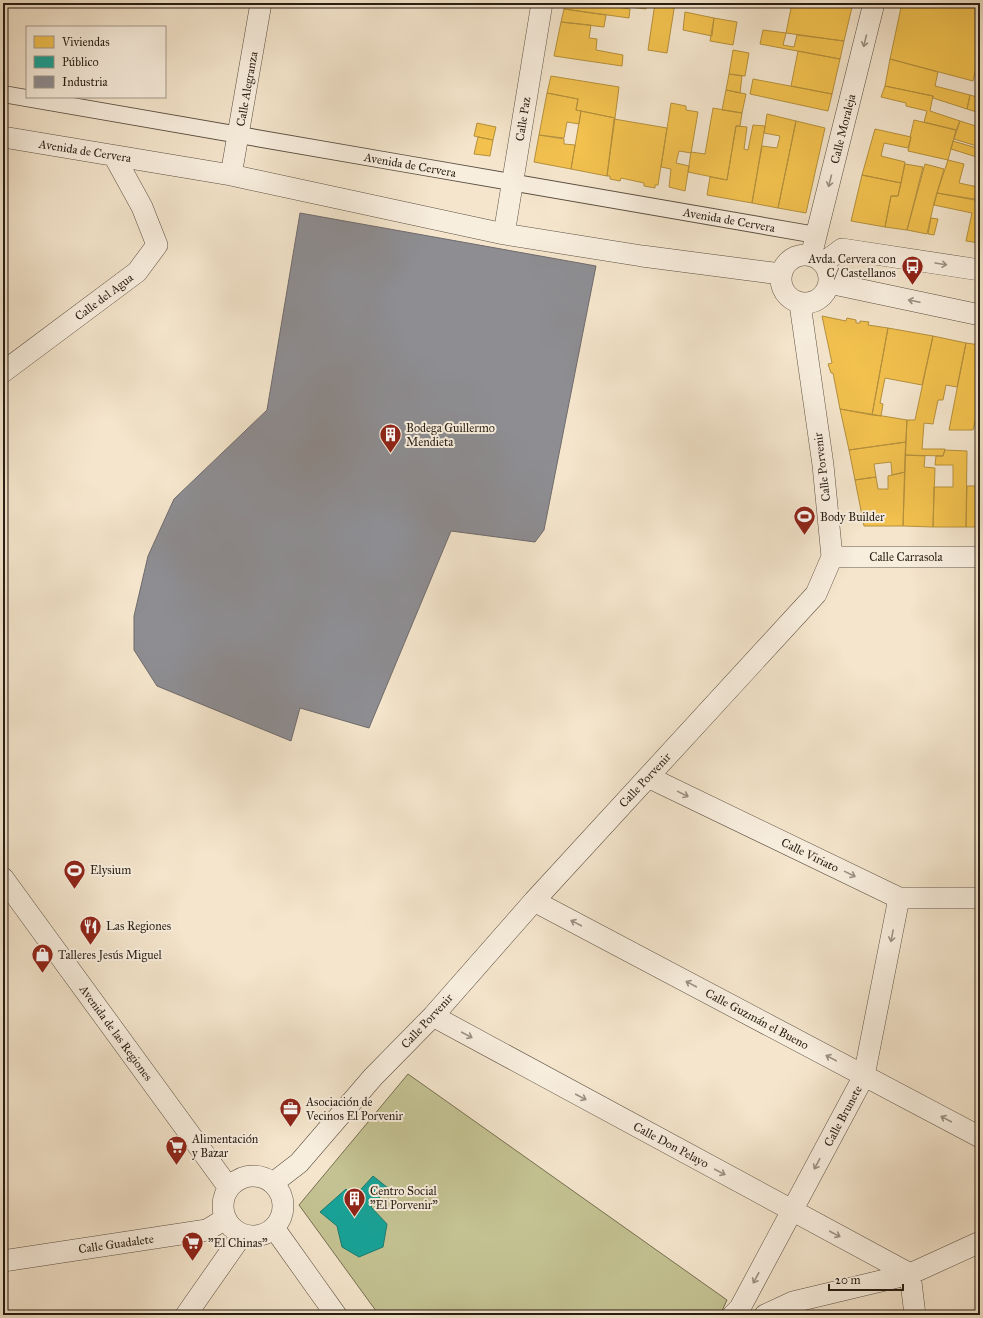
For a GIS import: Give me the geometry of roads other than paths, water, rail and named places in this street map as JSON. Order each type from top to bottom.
[{"type":"street","name":"Calle Alegranza","points":[[231,175],[261,3]]},
{"type":"street","name":"Calle Paz","points":[[504,234],[542,3]]},
{"type":"street","name":"Calle Moraleja","points":[[817,259],[816,235],[874,3]]},
{"type":"street","name":"Avenida de Cervera","points":[[3,94],[26,98]]},
{"type":"street","name":"Avenida de Cervera","points":[[27,98],[816,235]]},
{"type":"street","name":"Avenida de Cervera","points":[[3,137],[231,175],[504,234],[642,256],[780,274]]},
{"type":"street","name":"Calle del Agua","points":[[3,372],[137,272],[157,245],[142,207],[114,156]]},
{"type":"street","points":[[817,259],[828,273],[829,283],[826,291],[822,297],[815,302],[800,304],[792,301],[786,296],[782,289],[780,274],[789,261],[796,256],[803,255],[817,259],[842,250],[980,270]]},
{"type":"street","points":[[829,283],[980,315]]},
{"type":"street","name":"Calle Porvenir","points":[[273,1183],[299,1163],[373,1077],[433,1016],[534,901],[816,594],[832,557],[823,465],[800,304]]},
{"type":"street","name":"Calle Carrasola","points":[[832,557],[980,557]]},
{"type":"street","name":"Calle Viriato","points":[[648,777],[899,898],[980,898]]},
{"type":"street","name":"Avenida de las Regiones","points":[[3,878],[229,1188]]},
{"type":"street","name":"Calle Brunete","points":[[733,1315],[740,1308],[864,1076],[899,898]]},
{"type":"street","name":"Calle Guzmán el Bueno","points":[[534,901],[980,1137]]},
{"type":"street","name":"Calle Don Pelayo","points":[[433,1016],[910,1274]]},
{"type":"street","points":[[250,1176],[260,1176],[273,1183],[280,1191],[283,1200],[283,1210],[280,1221],[274,1228],[266,1234],[252,1237],[242,1235],[231,1228],[225,1219],[222,1206],[224,1196],[236,1180],[250,1176]]},
{"type":"street","name":"Calle Guadalete","points":[[3,1261],[207,1230],[225,1219]]},
{"type":"street","points":[[274,1228],[336,1315]]},
{"type":"street","points":[[186,1315],[242,1235]]},
{"type":"street","points":[[765,1315],[793,1302],[910,1274],[980,1242]]},
{"type":"street","points":[[910,1274],[916,1315]]},
{"type":"place","name":"Avda. Cervera con C/ Castellanos","points":[[912,286]]},
{"type":"place","name":"Bodega Guillermo Mendieta","points":[[390,454]]},
{"type":"place","name":"Body Builder","points":[[805,536]]},
{"type":"place","name":"Elysium","points":[[75,890]]},
{"type":"place","name":"Las Regiones","points":[[91,946]]},
{"type":"place","name":"Talleres Jesús Miguel","points":[[42,974]]},
{"type":"place","name":"Asociación de Vecinos El Porvenir","points":[[290,1128]]},
{"type":"place","name":"Alimentación y Bazar","points":[[177,1166]]},
{"type":"place","name":"Centro Social \"El Porvenir\"","points":[[354,1218]]},
{"type":"place","name":"\"El Chinas\"","points":[[193,1262]]}]
